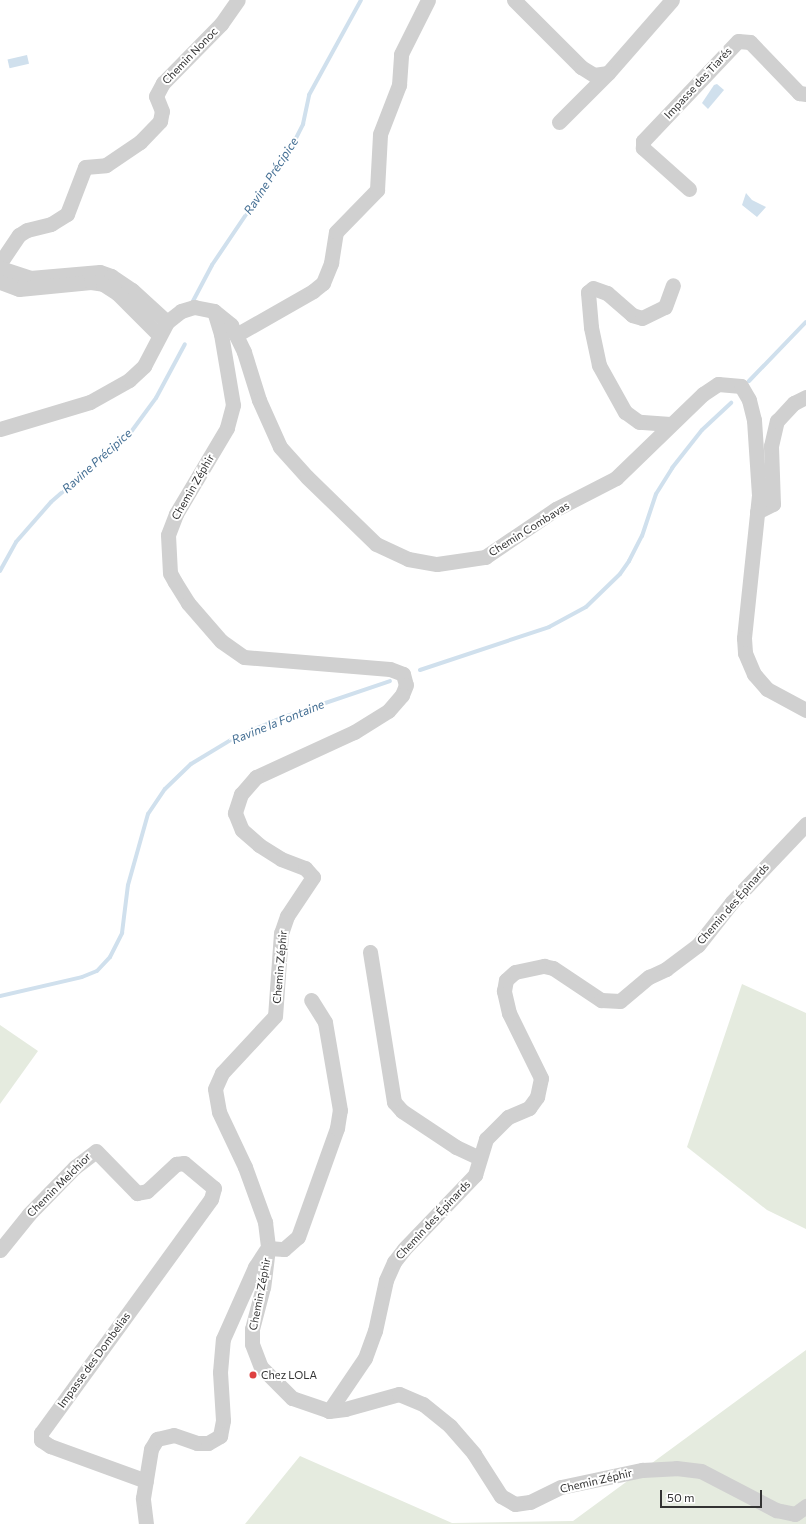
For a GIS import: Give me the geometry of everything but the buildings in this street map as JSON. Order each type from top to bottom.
[{"type":"street","name":"Chemin Nonoc","points":[[0,263],[19,235],[27,230],[51,224],[67,214],[85,167],[106,164],[140,142],[160,122],[162,110],[156,96],[163,83],[221,24],[238,0]]},
{"type":"street","points":[[236,335],[314,291],[323,283],[331,263],[336,232],[377,190],[380,134],[399,86],[401,54],[428,0]]},
{"type":"street","points":[[514,0],[581,67],[594,75],[608,73]]},
{"type":"street","points":[[559,122],[608,73],[672,0]]},
{"type":"street","name":"Impasse des Tiarés","points":[[689,189],[643,148],[644,141],[738,41],[750,42],[799,93],[806,94]]},
{"type":"street","points":[[0,268],[30,278],[100,272],[111,276],[132,290],[163,328]]},
{"type":"street","points":[[0,282],[19,290],[91,282],[102,284],[117,293],[163,328]]},
{"type":"street","points":[[670,424],[639,422],[625,412],[599,365],[591,327],[588,292],[594,288],[607,293],[632,315],[642,318],[665,307],[673,285]]},
{"type":"street","points":[[0,429],[90,402],[112,390],[144,366],[163,328],[181,311],[194,307],[214,311]]},
{"type":"street","name":"Chemin Combavas","points":[[214,311],[231,326],[236,335],[280,447],[371,540],[408,559],[437,564],[485,557],[556,509],[616,478],[670,424],[703,394],[718,384],[741,386],[749,400],[754,420],[759,495],[744,638],[745,653],[754,674],[767,688],[806,710]]},
{"type":"street","name":"Chemin Zéphir","points":[[214,311],[221,334],[233,405],[227,428],[176,514],[168,535],[170,573],[188,603],[221,641],[244,657],[390,669],[403,674],[406,685],[402,695],[388,711],[354,732],[256,777],[240,794],[235,813],[242,830],[259,845],[281,859],[306,868],[313,878],[287,916],[281,933],[275,1016],[222,1073],[215,1089],[219,1112],[245,1167],[265,1222],[268,1248],[263,1287],[252,1329],[252,1344],[261,1367],[292,1398],[329,1411],[346,1409],[399,1394],[414,1399],[450,1426],[474,1454],[501,1496],[515,1504],[530,1502],[561,1487],[642,1470],[676,1468],[701,1471],[735,1486],[776,1510],[795,1514],[806,1506]]},
{"type":"street","points":[[757,512],[774,504],[771,446],[776,421],[794,403],[806,397]]},
{"type":"street","name":"Chemin des Épinards","points":[[329,1411],[365,1358],[375,1331],[386,1280],[394,1262],[404,1249],[475,1175],[486,1139],[508,1117],[529,1108],[537,1097],[541,1078],[508,1013],[504,991],[506,980],[515,972],[544,966],[553,968],[601,1000],[620,1001],[649,977],[666,968],[698,945],[732,902],[806,824]]},
{"type":"street","points":[[370,952],[394,1102],[402,1111],[456,1147],[480,1158]]},
{"type":"street","points":[[146,1524],[142,1509],[151,1449],[157,1439],[174,1435],[197,1443],[208,1443],[220,1436],[223,1420],[220,1372],[223,1339],[255,1267],[268,1248],[284,1249],[298,1237],[337,1128],[340,1110],[325,1022],[311,1000]]},
{"type":"street","name":"Chemin Melchior","points":[[0,1250],[29,1214],[75,1167],[96,1151],[137,1193],[147,1191],[176,1164],[184,1163],[214,1188]]},
{"type":"street","name":"Impasse des Dombelias","points":[[146,1481],[50,1446],[40,1440],[41,1433],[211,1199],[214,1188]]},
{"type":"shaded area","points":[[742,984],[806,1013],[806,1229],[767,1210],[687,1147]]},
{"type":"shaded area","points":[[0,1025],[38,1051],[0,1104]]},
{"type":"shaded area","points":[[806,1350],[806,1524],[245,1524],[300,1456],[452,1523],[573,1521]]},
{"type":"water","points":[[27,55],[29,64],[10,68],[8,59]]},
{"type":"water","points":[[717,84],[724,90],[708,109],[702,103],[714,85]]},
{"type":"water","points":[[746,193],[752,200],[766,207],[757,217],[742,205]]},
{"type":"waterway","name":"Ravine Précipice","points":[[192,303],[212,265],[291,148],[303,124],[309,95],[361,0]]},
{"type":"waterway","name":"Ravine la Fontaine","points":[[749,381],[806,322]]},
{"type":"waterway","name":"Ravine Précipice","points":[[0,571],[16,542],[51,502],[131,432],[156,398],[185,344]]},
{"type":"waterway","name":"Ravine la Fontaine","points":[[420,670],[549,627],[586,607],[620,574],[629,561],[642,536],[656,494],[672,468],[702,430],[731,403]]},
{"type":"waterway","name":"Ravine la Fontaine","points":[[0,996],[82,977],[97,971],[110,957],[122,933],[128,885],[148,814],[165,789],[191,764],[234,738],[281,718],[390,681]]},
{"type":"place","name":"Chez LOLA","points":[[253,1375]]}]
